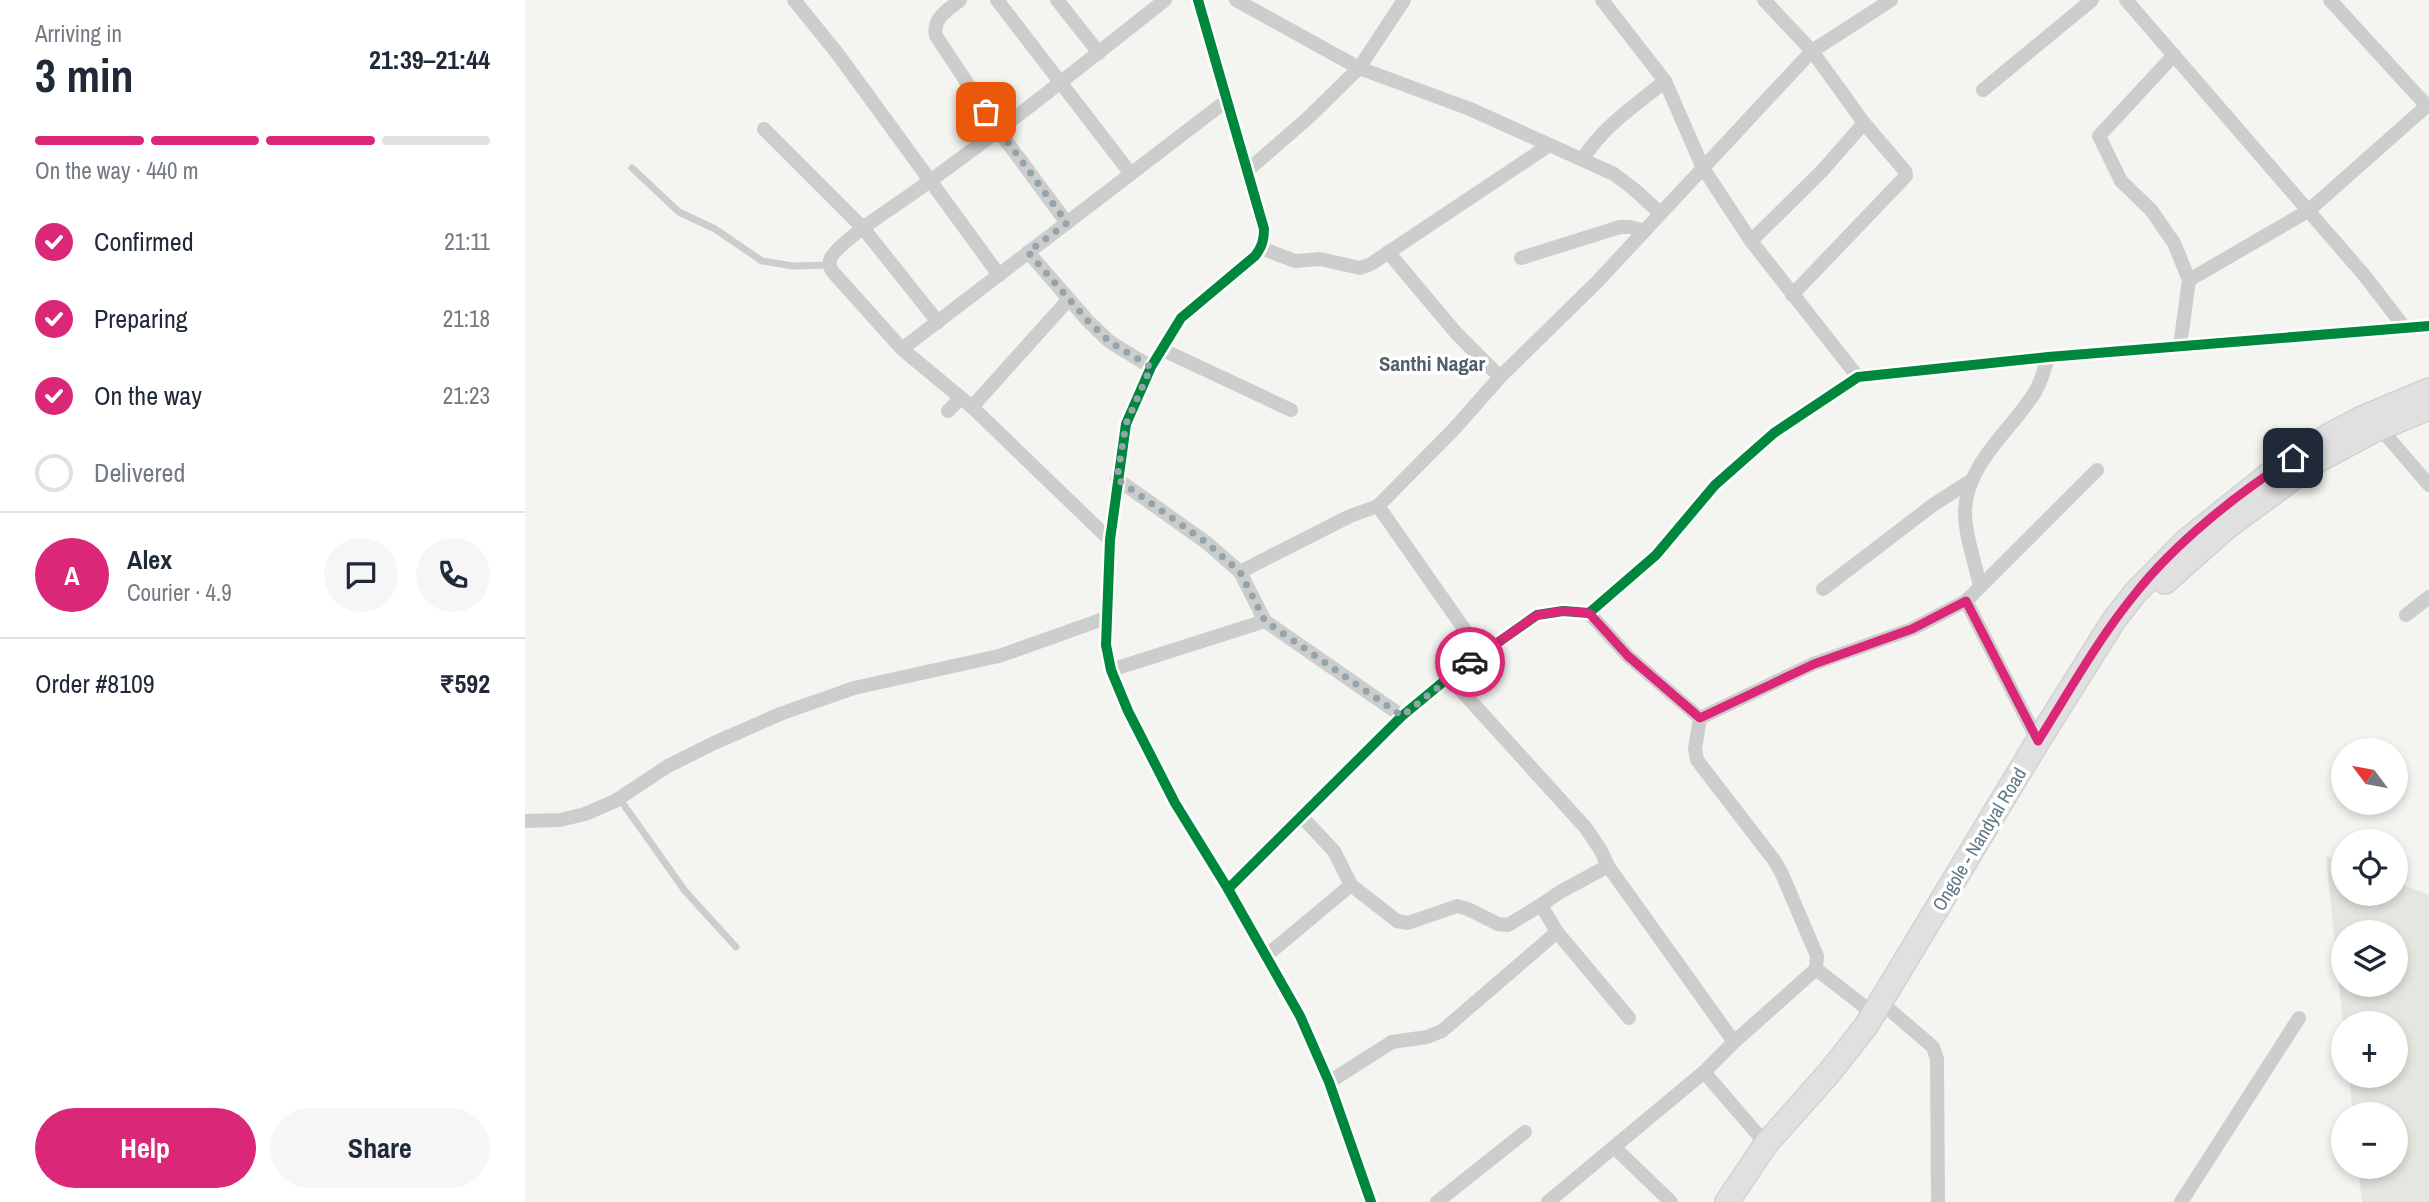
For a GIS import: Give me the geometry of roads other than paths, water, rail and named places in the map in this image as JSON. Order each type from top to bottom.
[{"type":"main road","name":"Ongole - Nandyal Road","points":[[1739,1202],[1777,1152],[1844,1077],[2038,741],[2114,620],[2157,569],[2186,541],[2276,469],[2362,418],[2429,390]]},
{"type":"main road","name":"Ongole - Nandyal Road","points":[[1727,1202],[1766,1144],[1882,1012],[2117,640],[2146,602],[2168,579],[2237,520],[2317,461],[2341,446],[2429,408]]},
{"type":"street","points":[[794,0],[837,53],[999,275]]},
{"type":"street","points":[[960,0],[937,20],[934,27],[936,36],[999,131],[1067,223]]},
{"type":"street","points":[[997,0],[1131,174]]},
{"type":"street","points":[[1057,0],[1099,53]]},
{"type":"street","points":[[1110,540],[966,403],[902,349],[832,271],[830,265],[835,253],[863,228],[999,131],[1165,0]]},
{"type":"street","points":[[1198,0],[1264,229],[1261,248],[1255,256],[1181,318],[1151,367],[1126,424],[1110,540],[1106,645],[1111,670],[1128,711],[1175,803],[1228,888],[1300,1016],[1329,1082],[1370,1198],[1354,1202]]},
{"type":"street","points":[[1236,0],[1359,68],[1470,109],[1548,146],[1583,159],[1624,180],[1660,214]]},
{"type":"street","points":[[1247,171],[1310,117],[1359,68],[1404,0]]},
{"type":"street","points":[[1602,0],[1665,81],[1703,168],[1751,241],[1858,377]]},
{"type":"street","points":[[1764,0],[1812,51],[1864,123],[1905,170],[1906,176],[1792,295]]},
{"type":"street","points":[[1240,572],[1350,516],[1378,506],[1455,428],[1500,377],[1597,282],[1812,51],[1891,0]]},
{"type":"street","points":[[1983,90],[2092,0]]},
{"type":"street","points":[[2126,0],[2364,275],[2405,328]]},
{"type":"street","points":[[2189,280],[2308,211],[2428,105],[2330,0]]},
{"type":"street","points":[[2173,55],[2099,136],[2121,181],[2151,210],[2173,243],[2189,280],[2181,346]]},
{"type":"street","points":[[1583,159],[1616,121],[1665,81]]},
{"type":"street","points":[[902,349],[1226,101]]},
{"type":"street","points":[[1751,241],[1822,171],[1864,123]]},
{"type":"street","points":[[764,129],[863,228],[938,322]]},
{"type":"street","points":[[1261,248],[1295,261],[1320,259],[1360,268],[1548,146]]},
{"type":"street","points":[[1521,258],[1620,227],[1645,230]]},
{"type":"street","points":[[1028,252],[1110,342],[1151,367]]},
{"type":"street","points":[[1388,252],[1457,334],[1500,377]]},
{"type":"street","points":[[948,411],[966,403],[1069,299]]},
{"type":"street","points":[[1589,613],[1656,555],[1699,500],[1724,476],[1774,433],[1858,377],[2048,357],[2429,326]]},
{"type":"street","points":[[1161,349],[1291,410]]},
{"type":"street","points":[[1980,586],[1965,514],[1966,498],[1984,458],[2035,392],[2048,357]]},
{"type":"street","points":[[2380,428],[2429,485]]},
{"type":"street","points":[[1700,718],[1814,664],[1912,629],[1966,601],[2097,470]]},
{"type":"street","points":[[1117,479],[1207,543],[1240,572],[1265,621],[1402,716]]},
{"type":"street","points":[[1823,589],[1933,505],[1972,480]]},
{"type":"street","points":[[1378,506],[1481,653]]},
{"type":"street","points":[[2406,615],[2429,597]]},
{"type":"street","points":[[1966,601],[2038,741]]},
{"type":"street","points":[[1228,888],[1402,716],[1481,653],[1537,615],[1563,611],[1589,613],[1628,656],[1700,718]]},
{"type":"street","points":[[525,821],[560,820],[585,814],[619,798],[668,766],[780,713],[853,688],[999,656],[1106,618]]},
{"type":"street","points":[[1111,670],[1265,621]]},
{"type":"street","points":[[1449,677],[1585,827],[1608,866],[1734,1042]]},
{"type":"street","points":[[1548,1202],[1705,1072],[1734,1042],[1816,969],[1817,956],[1813,944],[1782,874],[1697,760],[1695,748],[1700,718]]},
{"type":"street","points":[[1302,817],[1334,851],[1351,885],[1397,921],[1408,923],[1457,906],[1498,924],[1508,925],[1608,866]]},
{"type":"street","points":[[1266,956],[1351,885]]},
{"type":"street","points":[[1541,905],[1557,932],[1629,1018]]},
{"type":"street","points":[[1329,1082],[1392,1042],[1427,1037],[1442,1031],[1557,932]]},
{"type":"street","points":[[1816,969],[1929,1042],[1933,1048],[1937,1059],[1938,1202]]},
{"type":"street","points":[[2181,1202],[2299,1018]]},
{"type":"street","points":[[1705,1072],[1766,1144]]},
{"type":"street","points":[[1437,1202],[1525,1132]]},
{"type":"street","points":[[1614,1147],[1671,1202]]},
{"type":"lane","points":[[632,168],[680,212],[715,229],[762,261],[793,267],[830,265]]},
{"type":"lane","points":[[619,798],[685,891],[736,947]]},
{"type":"district","name":"Santhi Nagar","points":[[1432,363]]}]
